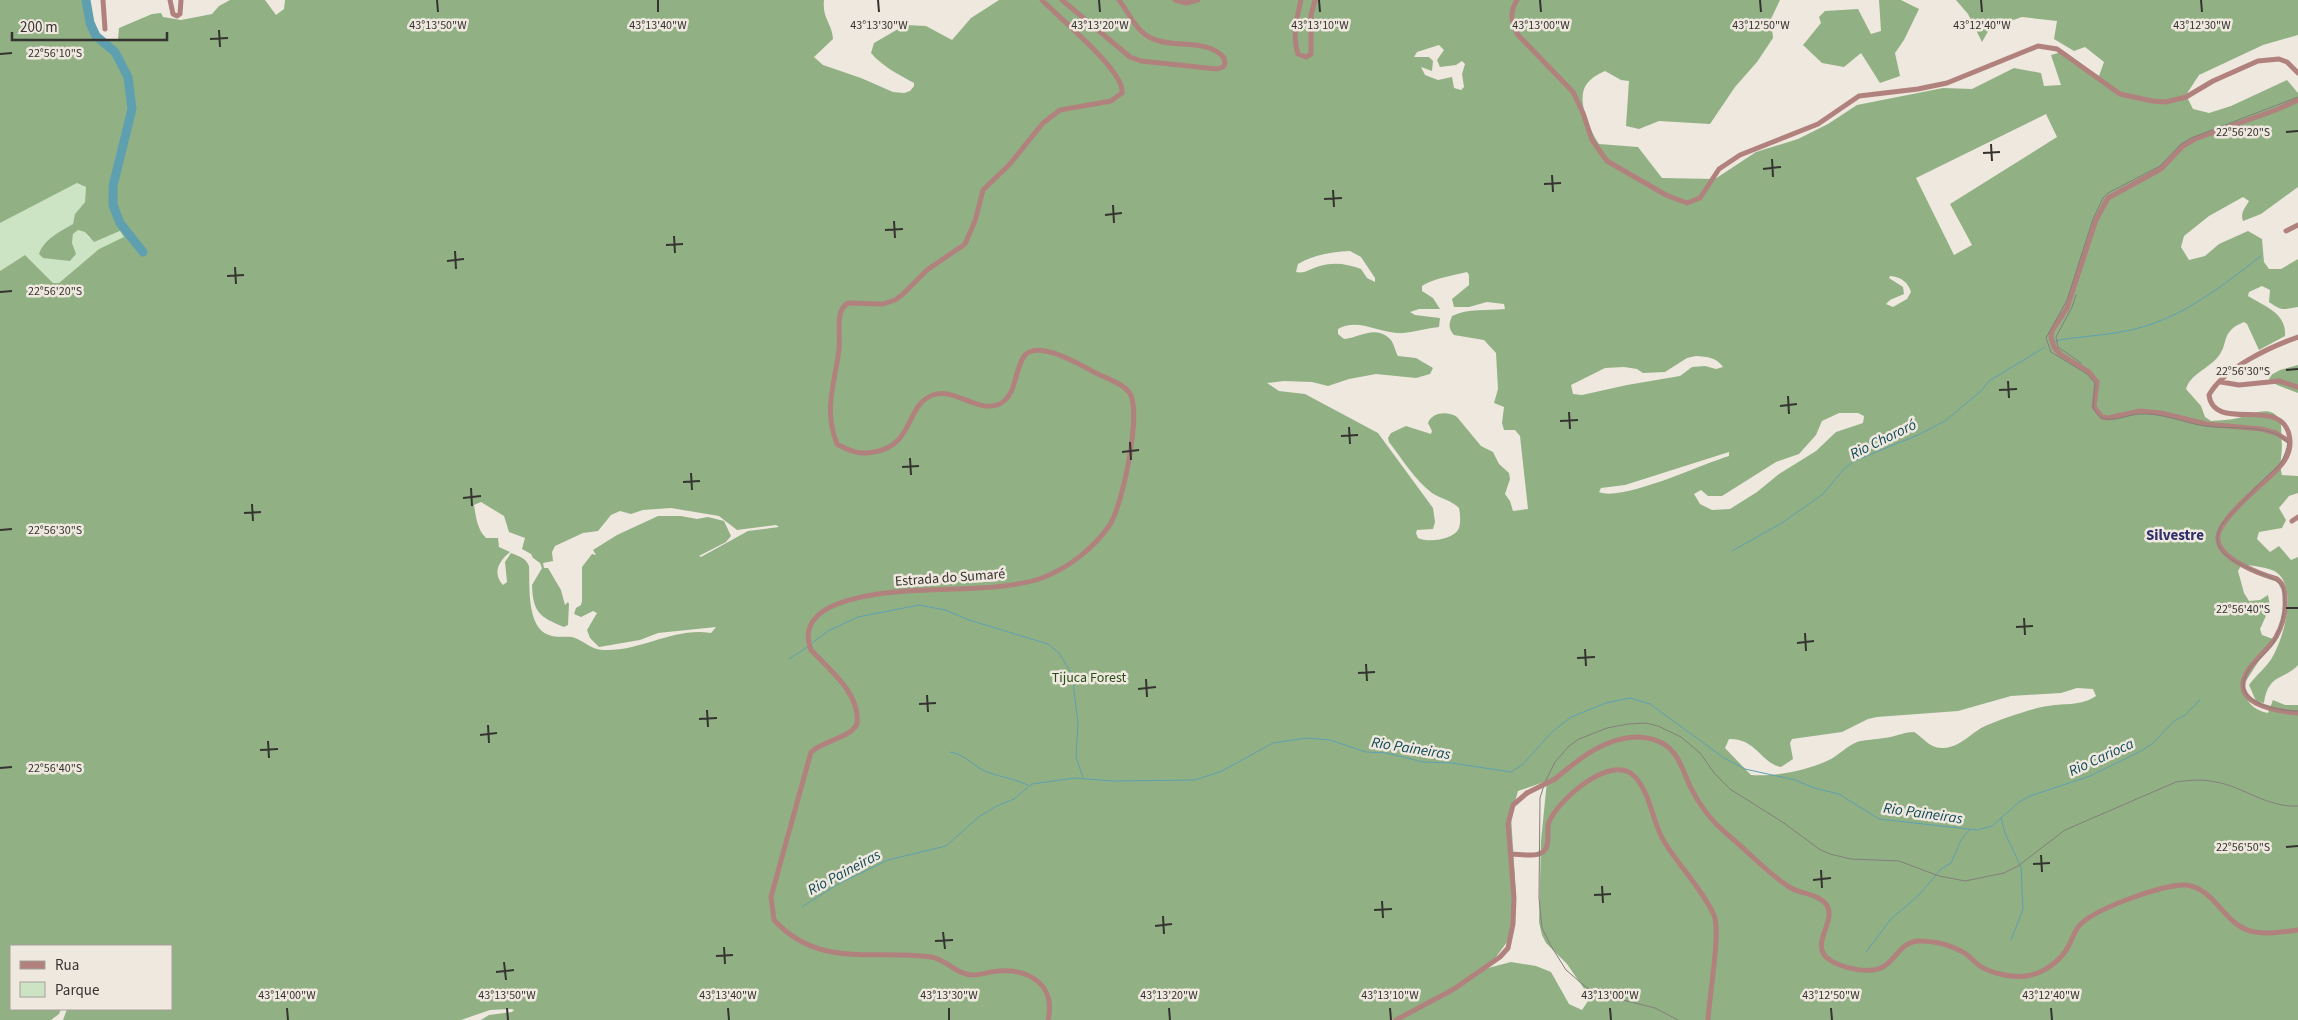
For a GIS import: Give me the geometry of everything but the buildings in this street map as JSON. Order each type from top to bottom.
[{"type":"street","points":[[103,0],[105,29]]},
{"type":"street","points":[[170,0],[173,14],[177,16],[180,14],[181,0]]},
{"type":"street","name":"Estrada do Sumaré","points":[[1042,0],[1067,22],[1103,60],[1119,80],[1123,89],[1122,93],[1111,101],[1068,108],[1053,114],[1010,164],[983,190],[973,228],[965,244],[927,270],[902,295],[895,300],[883,304],[848,303],[843,306],[840,312],[839,350],[830,396],[831,424],[837,444],[848,450],[860,453],[886,450],[903,436],[918,408],[928,398],[943,394],[986,406],[997,405],[1011,394],[1025,355],[1032,350],[1049,351],[1129,391],[1134,414],[1133,431],[1118,506],[1110,524],[1085,552],[1069,564],[1042,578],[1004,586],[927,589],[874,594],[834,605],[820,613],[810,627],[808,643],[810,650],[847,690],[855,707],[858,724],[850,731],[824,743],[811,752],[780,862],[771,903],[772,914],[780,926],[796,939],[817,949],[842,954],[934,958],[966,974],[973,975],[998,971],[1027,974],[1037,980],[1046,991],[1050,1004],[1048,1020]]},
{"type":"street","points":[[1062,0],[1130,57],[1141,61],[1217,69],[1225,64],[1224,58],[1215,50],[1171,44],[1150,38],[1139,30],[1119,0]]},
{"type":"street","points":[[1175,0],[1186,3],[1198,0]]},
{"type":"street","points":[[1301,0],[1296,21],[1296,47],[1298,54],[1306,57],[1310,54],[1311,15],[1315,0]]},
{"type":"street","points":[[1517,0],[1512,10],[1514,28],[1573,92],[1592,140],[1607,161],[1666,195],[1687,203],[1700,198],[1719,169],[1740,155],[1818,124],[1859,96],[1918,89],[1947,83],[2038,46],[2056,49],[2120,94],[2152,101],[2166,102],[2186,97],[2213,81],[2258,61],[2279,59],[2287,62],[2298,73]]},
{"type":"street","points":[[2290,442],[2276,433],[2261,429],[2206,424],[2161,413],[2140,411],[2108,418],[2102,416],[2094,407],[2097,382],[2089,372],[2060,354],[2054,347],[2051,336],[2052,331],[2067,308],[2096,220],[2108,198],[2161,169],[2183,146],[2195,139],[2276,110],[2298,100]]},
{"type":"street","points":[[2286,231],[2298,225]]},
{"type":"street","points":[[2298,337],[2250,360],[2220,382],[2209,395],[2211,406],[2217,412],[2254,414],[2279,419],[2286,428],[2290,442],[2282,465],[2223,523],[2218,537],[2219,544],[2238,563],[2281,582],[2284,594],[2285,611],[2276,636],[2246,673],[2243,684],[2244,692],[2250,700],[2262,707],[2298,713]]},
{"type":"street","points":[[2220,382],[2239,385],[2279,381],[2298,387]]},
{"type":"street","points":[[2292,521],[2298,517]]},
{"type":"street","points":[[1396,1020],[1454,989],[1500,957],[1508,948],[1513,924],[1508,824],[1512,808],[1527,793],[1556,779],[1591,751],[1620,738],[1646,738],[1668,746],[1675,754],[1700,804],[1717,826],[1792,888],[1820,899],[1826,905],[1830,914],[1821,941],[1821,950],[1827,958],[1840,965],[1857,969],[1881,969],[1905,945],[1917,941],[1944,943],[1964,952],[1979,965],[1994,972],[2025,976],[2032,975],[2058,960],[2068,948],[2077,928],[2086,919],[2138,895],[2170,886],[2187,885],[2203,890],[2229,919],[2248,930],[2264,933],[2298,930]]},
{"type":"street","points":[[1511,854],[1538,854],[1543,852],[1547,847],[1549,823],[1557,809],[1589,780],[1608,772],[1623,771],[1635,775],[1644,789],[1663,841],[1714,916],[1718,934],[1708,1020]]},
{"type":"green space","name":"Tijuca Forest","points":[[0,0],[85,0],[88,13],[100,42],[118,39],[119,28],[152,14],[161,13],[163,17],[181,20],[212,14],[219,6],[230,0],[265,0],[276,15],[284,9],[285,0],[824,0],[824,12],[833,39],[814,57],[823,65],[861,78],[893,92],[904,93],[910,91],[914,83],[891,70],[871,53],[874,43],[905,25],[926,26],[952,40],[971,18],[999,0],[1780,0],[1771,19],[1773,38],[1757,62],[1735,87],[1710,124],[1659,121],[1639,129],[1626,126],[1629,81],[1621,80],[1605,71],[1590,80],[1583,91],[1585,115],[1599,144],[1638,147],[1662,178],[1715,179],[1756,152],[1798,139],[1828,124],[1857,105],[1943,88],[1972,89],[2014,68],[2041,73],[2044,86],[2061,85],[2051,55],[2062,52],[2099,76],[2104,62],[2085,47],[2074,51],[2054,39],[2057,21],[2022,17],[1990,28],[1982,42],[1968,14],[1956,0],[2298,0],[2298,35],[2263,45],[2199,75],[2186,95],[2193,109],[2209,113],[2231,106],[2287,80],[2298,93],[2298,187],[2261,214],[2243,221],[2243,213],[2249,201],[2243,197],[2209,216],[2184,236],[2181,247],[2189,260],[2205,256],[2219,244],[2248,231],[2262,239],[2264,262],[2269,269],[2281,269],[2298,259],[2298,307],[2283,309],[2277,307],[2269,302],[2270,290],[2262,286],[2249,292],[2248,296],[2278,316],[2285,328],[2285,336],[2259,350],[2247,324],[2244,322],[2236,326],[2228,334],[2221,353],[2191,380],[2186,389],[2201,406],[2205,417],[2211,421],[2235,419],[2267,411],[2276,416],[2281,426],[2282,475],[2298,476],[2298,493],[2289,496],[2279,508],[2286,520],[2282,528],[2259,532],[2257,539],[2270,552],[2279,546],[2291,560],[2298,557],[2298,665],[2273,682],[2266,693],[2264,703],[2256,701],[2249,685],[2268,663],[2277,648],[2287,613],[2288,600],[2286,589],[2283,579],[2273,570],[2242,564],[2238,571],[2244,593],[2249,601],[2260,600],[2268,595],[2270,607],[2260,629],[2262,635],[2273,639],[2242,687],[2246,697],[2254,707],[2268,713],[2273,700],[2285,705],[2298,705],[2298,1020],[481,1020],[489,1015],[512,1012],[514,1010],[512,1009],[490,1010],[461,1020],[63,1020],[67,1010],[172,1010],[172,945],[10,945],[10,1010],[61,1010],[59,1014],[51,1020],[0,1020],[0,271],[25,255],[53,283],[59,283],[99,249],[124,237],[120,231],[94,242],[85,232],[78,230],[73,234],[72,243],[76,254],[70,261],[43,258],[39,254],[49,240],[73,224],[75,214],[85,202],[86,187],[77,183],[0,223]],"holes":[[[1439,45],[1444,50],[1437,60],[1440,67],[1456,65],[1462,61],[1465,64],[1462,74],[1464,87],[1461,90],[1454,88],[1452,77],[1438,80],[1425,75],[1421,67],[1432,71],[1433,61],[1429,57],[1414,57],[1417,52]],[[2046,114],[2057,137],[1950,204],[1972,245],[1954,255],[1916,178]],[[1350,251],[1361,257],[1375,278],[1375,282],[1367,278],[1361,269],[1340,264],[1330,264],[1306,272],[1296,272],[1298,264],[1316,256]],[[1467,272],[1469,275],[1469,285],[1452,299],[1454,307],[1469,307],[1487,302],[1504,304],[1505,309],[1458,313],[1452,316],[1450,321],[1451,330],[1454,335],[1484,340],[1496,353],[1498,389],[1494,403],[1504,407],[1502,423],[1504,430],[1515,430],[1520,436],[1528,509],[1513,511],[1510,501],[1505,494],[1510,479],[1509,473],[1499,464],[1493,452],[1481,446],[1457,417],[1445,413],[1437,415],[1430,419],[1428,423],[1432,431],[1431,434],[1406,426],[1391,433],[1388,438],[1409,469],[1426,488],[1459,508],[1460,523],[1456,532],[1446,538],[1428,540],[1418,538],[1416,533],[1417,530],[1433,529],[1435,522],[1433,508],[1378,433],[1305,394],[1279,391],[1267,383],[1284,381],[1312,382],[1328,386],[1349,379],[1376,374],[1416,378],[1430,374],[1433,368],[1416,358],[1398,356],[1391,340],[1383,334],[1372,332],[1344,339],[1338,334],[1338,329],[1354,325],[1387,332],[1404,333],[1439,327],[1440,318],[1415,315],[1410,312],[1419,309],[1440,309],[1433,298],[1422,291],[1422,286],[1431,281]],[[1890,276],[1904,281],[1911,292],[1907,299],[1893,307],[1886,304],[1890,300],[1904,294],[1903,287],[1889,278]],[[1696,356],[1708,357],[1715,359],[1723,367],[1716,369],[1705,366],[1692,367],[1680,376],[1582,395],[1573,394],[1571,385],[1605,368],[1624,367],[1637,369],[1643,373],[1665,372],[1687,358]],[[1839,413],[1858,413],[1864,416],[1863,423],[1836,432],[1816,451],[1779,474],[1757,492],[1730,509],[1712,510],[1700,504],[1694,494],[1701,490],[1708,496],[1722,496],[1776,462],[1799,454],[1816,435],[1822,421]],[[1729,452],[1729,456],[1643,487],[1610,494],[1599,492],[1601,488],[1625,485]],[[481,502],[504,516],[509,532],[525,538],[522,549],[531,554],[540,563],[542,568],[532,585],[536,608],[544,617],[564,627],[568,625],[569,604],[568,602],[565,605],[561,590],[548,568],[544,568],[543,563],[553,561],[552,552],[555,546],[583,533],[598,531],[611,515],[620,511],[631,514],[643,510],[671,508],[719,516],[737,530],[776,525],[779,527],[748,531],[701,557],[699,556],[726,542],[731,536],[724,521],[708,517],[697,519],[681,516],[658,516],[617,535],[593,550],[596,555],[592,554],[582,567],[582,601],[574,614],[581,617],[593,611],[597,613],[587,630],[590,638],[599,647],[640,640],[658,633],[716,627],[711,633],[683,633],[617,650],[599,650],[576,638],[552,636],[542,631],[536,624],[533,615],[529,566],[522,558],[511,553],[505,562],[507,582],[503,585],[498,576],[498,567],[510,552],[499,547],[498,538],[486,538],[479,527],[474,505]],[[2077,688],[2093,689],[2096,696],[2079,703],[2042,707],[2011,716],[1978,730],[1962,742],[1950,747],[1934,747],[1914,732],[1906,733],[1857,742],[1823,763],[1781,774],[1751,775],[1725,748],[1729,739],[1738,740],[1752,747],[1774,765],[1781,767],[1793,759],[1790,743],[1792,739],[1842,732],[1868,719],[1877,717],[1958,711],[2011,696],[2061,693]],[[1547,781],[1541,841],[1539,922],[1546,943],[1567,964],[1585,990],[1588,1001],[1582,1010],[1569,1004],[1551,972],[1536,966],[1511,962],[1488,968],[1507,942],[1514,922],[1516,895],[1511,816],[1518,791]]]},
{"type":"green space","points":[[1879,0],[1901,0],[1919,9],[1904,40],[1895,53],[1900,76],[1880,83],[1861,53],[1844,67],[1822,63],[1803,45],[1821,23],[1819,17],[1825,11],[1858,9],[1871,34],[1881,31]]},
{"type":"green space","points":[[77,183],[86,187],[85,202],[75,214],[73,224],[57,233],[72,243],[73,233],[78,230],[85,232],[89,238],[109,236],[121,231],[124,238],[99,249],[59,283],[53,283],[25,255],[0,271],[0,223]]},
{"type":"green space","points":[[2298,365],[2298,393],[2277,385],[2269,379],[2271,375],[2280,370]]},
{"type":"waterway","points":[[86,0],[90,23],[96,36],[115,52],[128,77],[132,109],[113,186],[113,205],[120,223],[143,252]]},
{"type":"waterway","name":"Rio Chororó","points":[[2054,342],[2126,331],[2153,324],[2170,317],[2202,299],[2261,256]]},
{"type":"waterway","name":"Rio Chororó","points":[[1732,551],[1782,523],[1823,494],[1843,470],[1854,461],[1918,435],[1945,421],[1981,391],[1989,381],[2045,347]]},
{"type":"waterway","points":[[812,643],[828,631],[858,617],[919,605],[945,610],[969,620],[1048,644],[1059,653],[1072,674],[1078,723],[1076,757],[1083,778]]},
{"type":"waterway","points":[[789,659],[809,646]]},
{"type":"waterway","name":"Rio Paineiras","points":[[802,907],[838,884],[888,860],[946,846],[980,816],[1014,799],[1032,784],[1075,778],[1113,781],[1195,780],[1222,771],[1273,743],[1306,738],[1330,740],[1366,752],[1386,753],[1423,762],[1452,763],[1511,772],[1523,764],[1552,732],[1571,717],[1606,703],[1630,698],[1650,704],[1724,758],[1745,769],[1795,780],[1814,788],[1839,794],[1879,819],[1977,830],[1992,826],[2019,802],[2030,796],[2090,776],[2139,752],[2152,744],[2174,721],[2185,715],[2200,700]]},
{"type":"waterway","points":[[950,752],[960,755],[987,772],[1028,785]]},
{"type":"waterway","points":[[2001,818],[2005,833],[2021,867],[2023,909],[2011,940]]},
{"type":"waterway","points":[[1866,952],[1891,919],[1919,895],[1941,869],[1951,863],[1961,840],[1969,830]]},
{"type":"tram line","points":[[2298,97],[2191,138],[2181,144],[2160,166],[2108,193],[2103,198],[2093,219],[2067,300],[2046,338],[2051,352],[2087,374],[2095,383],[2093,407],[2102,418],[2111,419],[2137,414],[2157,415],[2197,425],[2249,428],[2271,432],[2288,442],[2279,466],[2262,481],[2222,524],[2218,534],[2218,545],[2224,554],[2234,561],[2270,577],[2279,582],[2283,588],[2284,608],[2278,634],[2270,648],[2250,668],[2244,680],[2244,689],[2249,697],[2257,702],[2278,709],[2298,711]]},
{"type":"tram line","points":[[2076,295],[2072,307],[2056,337],[2058,347],[2081,363]]},
{"type":"tram line","points":[[1678,1020],[1655,1008],[1603,995],[1587,988],[1566,970],[1542,928],[1539,898],[1540,798],[1545,782],[1555,762],[1569,746],[1579,739],[1607,728],[1646,723],[1658,726],[1681,737],[1700,753],[1715,774],[1730,789],[1784,823],[1819,849],[1830,854],[1851,859],[1899,861],[1939,876],[1965,881],[2004,873],[2018,866],[2065,830],[2176,782],[2206,780],[2236,788],[2276,804],[2298,806]]},
{"type":"district","name":"Silvestre","points":[[2175,535]]},
{"type":"water label","name":"Rio Carioca","points":[[2101,757]]}]
